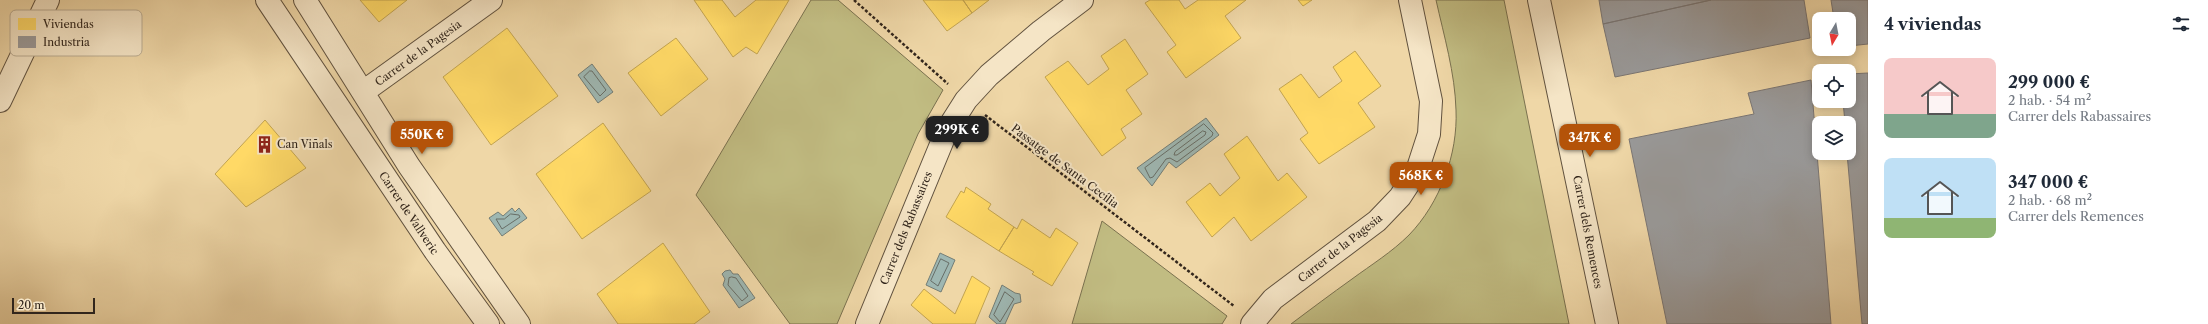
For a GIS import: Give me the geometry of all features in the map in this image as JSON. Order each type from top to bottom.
[{"type":"street","points":[[43,10],[48,0]]},
{"type":"street","name":"Carrer de Vallveric","points":[[267,0],[400,200],[488,324]]},
{"type":"street","points":[[305,0],[409,166],[519,324]]},
{"type":"street","name":"Carrer de la Pagesia","points":[[363,92],[491,0]]},
{"type":"street","name":"Carrer dels Rabassaires","points":[[867,324],[947,130],[966,100],[989,74],[1041,31],[1082,0]]},
{"type":"street","name":"Carrer de la Pagesia","points":[[1253,322],[1273,299],[1377,221],[1400,197],[1417,171],[1430,134],[1431,101],[1410,0]]},
{"type":"street","name":"Carrer dels Remences","points":[[1539,0],[1607,324]]},
{"type":"street","points":[[0,101],[21,56]]},
{"type":"path","name":"Passatge de Santa Cecília","points":[[854,0],[966,100],[1253,322]]},
{"type":"shaded area","points":[[811,0],[838,0],[943,90],[918,134],[837,324],[790,324],[696,195]]},
{"type":"shaded area","points":[[1436,0],[1504,0],[1569,324],[1291,324],[1396,247],[1420,222],[1438,193],[1445,177],[1454,144],[1456,110],[1454,82]]},
{"type":"shaded area","points":[[1102,221],[1227,316],[1222,324],[1072,324]]},
{"type":"water","points":[[592,64],[613,92],[598,103],[578,75]]},
{"type":"water","points":[[1206,118],[1219,135],[1176,168],[1169,162],[1152,186],[1137,168]]},
{"type":"water","points":[[512,208],[515,212],[519,208],[527,218],[502,236],[489,218],[498,212],[503,216]]},
{"type":"water","points":[[940,253],[955,260],[941,292],[926,285]]},
{"type":"water","points":[[730,270],[733,274],[738,274],[755,298],[739,308],[723,285],[725,279],[722,274],[725,271]]},
{"type":"water","points":[[1002,285],[1015,293],[1020,294],[1021,302],[1014,304],[1005,324],[997,324],[989,317]]},
{"type":"building: Viviendas","points":[[360,0],[407,0],[379,22]]},
{"type":"building: Viviendas","points":[[694,0],[722,0],[735,17],[756,0],[789,0],[757,54],[746,47],[733,57]]},
{"type":"building: Viviendas","points":[[923,0],[963,0],[972,13],[947,31]]},
{"type":"building: Viviendas","points":[[963,0],[989,0],[972,13]]},
{"type":"building: Viviendas","points":[[1150,0],[1179,0],[1185,9],[1198,0],[1246,0],[1225,16],[1241,38],[1186,78],[1167,52],[1176,45],[1145,3]]},
{"type":"building: Viviendas","points":[[1298,0],[1312,0],[1303,6]]},
{"type":"building: Viviendas","points":[[507,28],[558,96],[491,145],[443,77]]},
{"type":"building: Viviendas","points":[[676,38],[708,79],[661,116],[628,73]]},
{"type":"building: Viviendas","points":[[1125,39],[1148,74],[1126,90],[1142,114],[1121,129],[1126,138],[1102,156],[1045,77],[1068,61],[1088,85],[1109,69],[1101,56]]},
{"type":"building: Viviendas","points":[[1355,51],[1381,86],[1358,103],[1375,127],[1319,164],[1300,139],[1308,133],[1279,89],[1301,74],[1319,98],[1342,81],[1333,67]]},
{"type":"building: Viviendas","name":"Can Viñals","points":[[265,120],[306,168],[246,207],[215,174]]},
{"type":"building: Viviendas","points":[[603,123],[651,191],[582,239],[536,174]]},
{"type":"building: Viviendas","points":[[1247,136],[1278,181],[1287,173],[1307,197],[1251,241],[1234,217],[1212,237],[1186,202],[1210,183],[1220,196],[1240,178],[1224,154]]},
{"type":"building: Viviendas","points":[[966,187],[991,204],[988,209],[1014,227],[999,251],[946,217],[961,191],[964,193]]},
{"type":"building: Viviendas","points":[[1022,219],[1050,238],[1056,228],[1078,243],[1052,286],[1032,274],[1034,272],[999,251],[1014,227],[1017,229]]},
{"type":"building: Viviendas","points":[[663,243],[710,312],[694,324],[618,324],[597,294]]},
{"type":"building: Viviendas","points":[[972,276],[990,288],[975,324],[933,324],[911,305],[924,289],[955,314]]},
{"type":"building: Industria","points":[[1599,0],[1711,0],[1603,24]]},
{"type":"building: Industria","points":[[1711,0],[1804,0],[1810,38],[1615,77],[1603,24]]},
{"type":"building: Industria","points":[[1831,0],[1868,0],[1868,44],[1856,45],[1856,12],[1833,12]]},
{"type":"building: Industria","points":[[1868,73],[1868,324],[1862,324],[1848,160],[1856,160],[1856,116],[1844,116],[1844,108],[1856,108],[1856,74]]},
{"type":"building: Industria","points":[[1811,80],[1812,108],[1813,108],[1814,116],[1812,116],[1812,160],[1818,160],[1831,324],[1667,324],[1629,139],[1754,114],[1748,93]]},
{"type":"place","name":"Can Viñals","points":[[264,144]]}]
